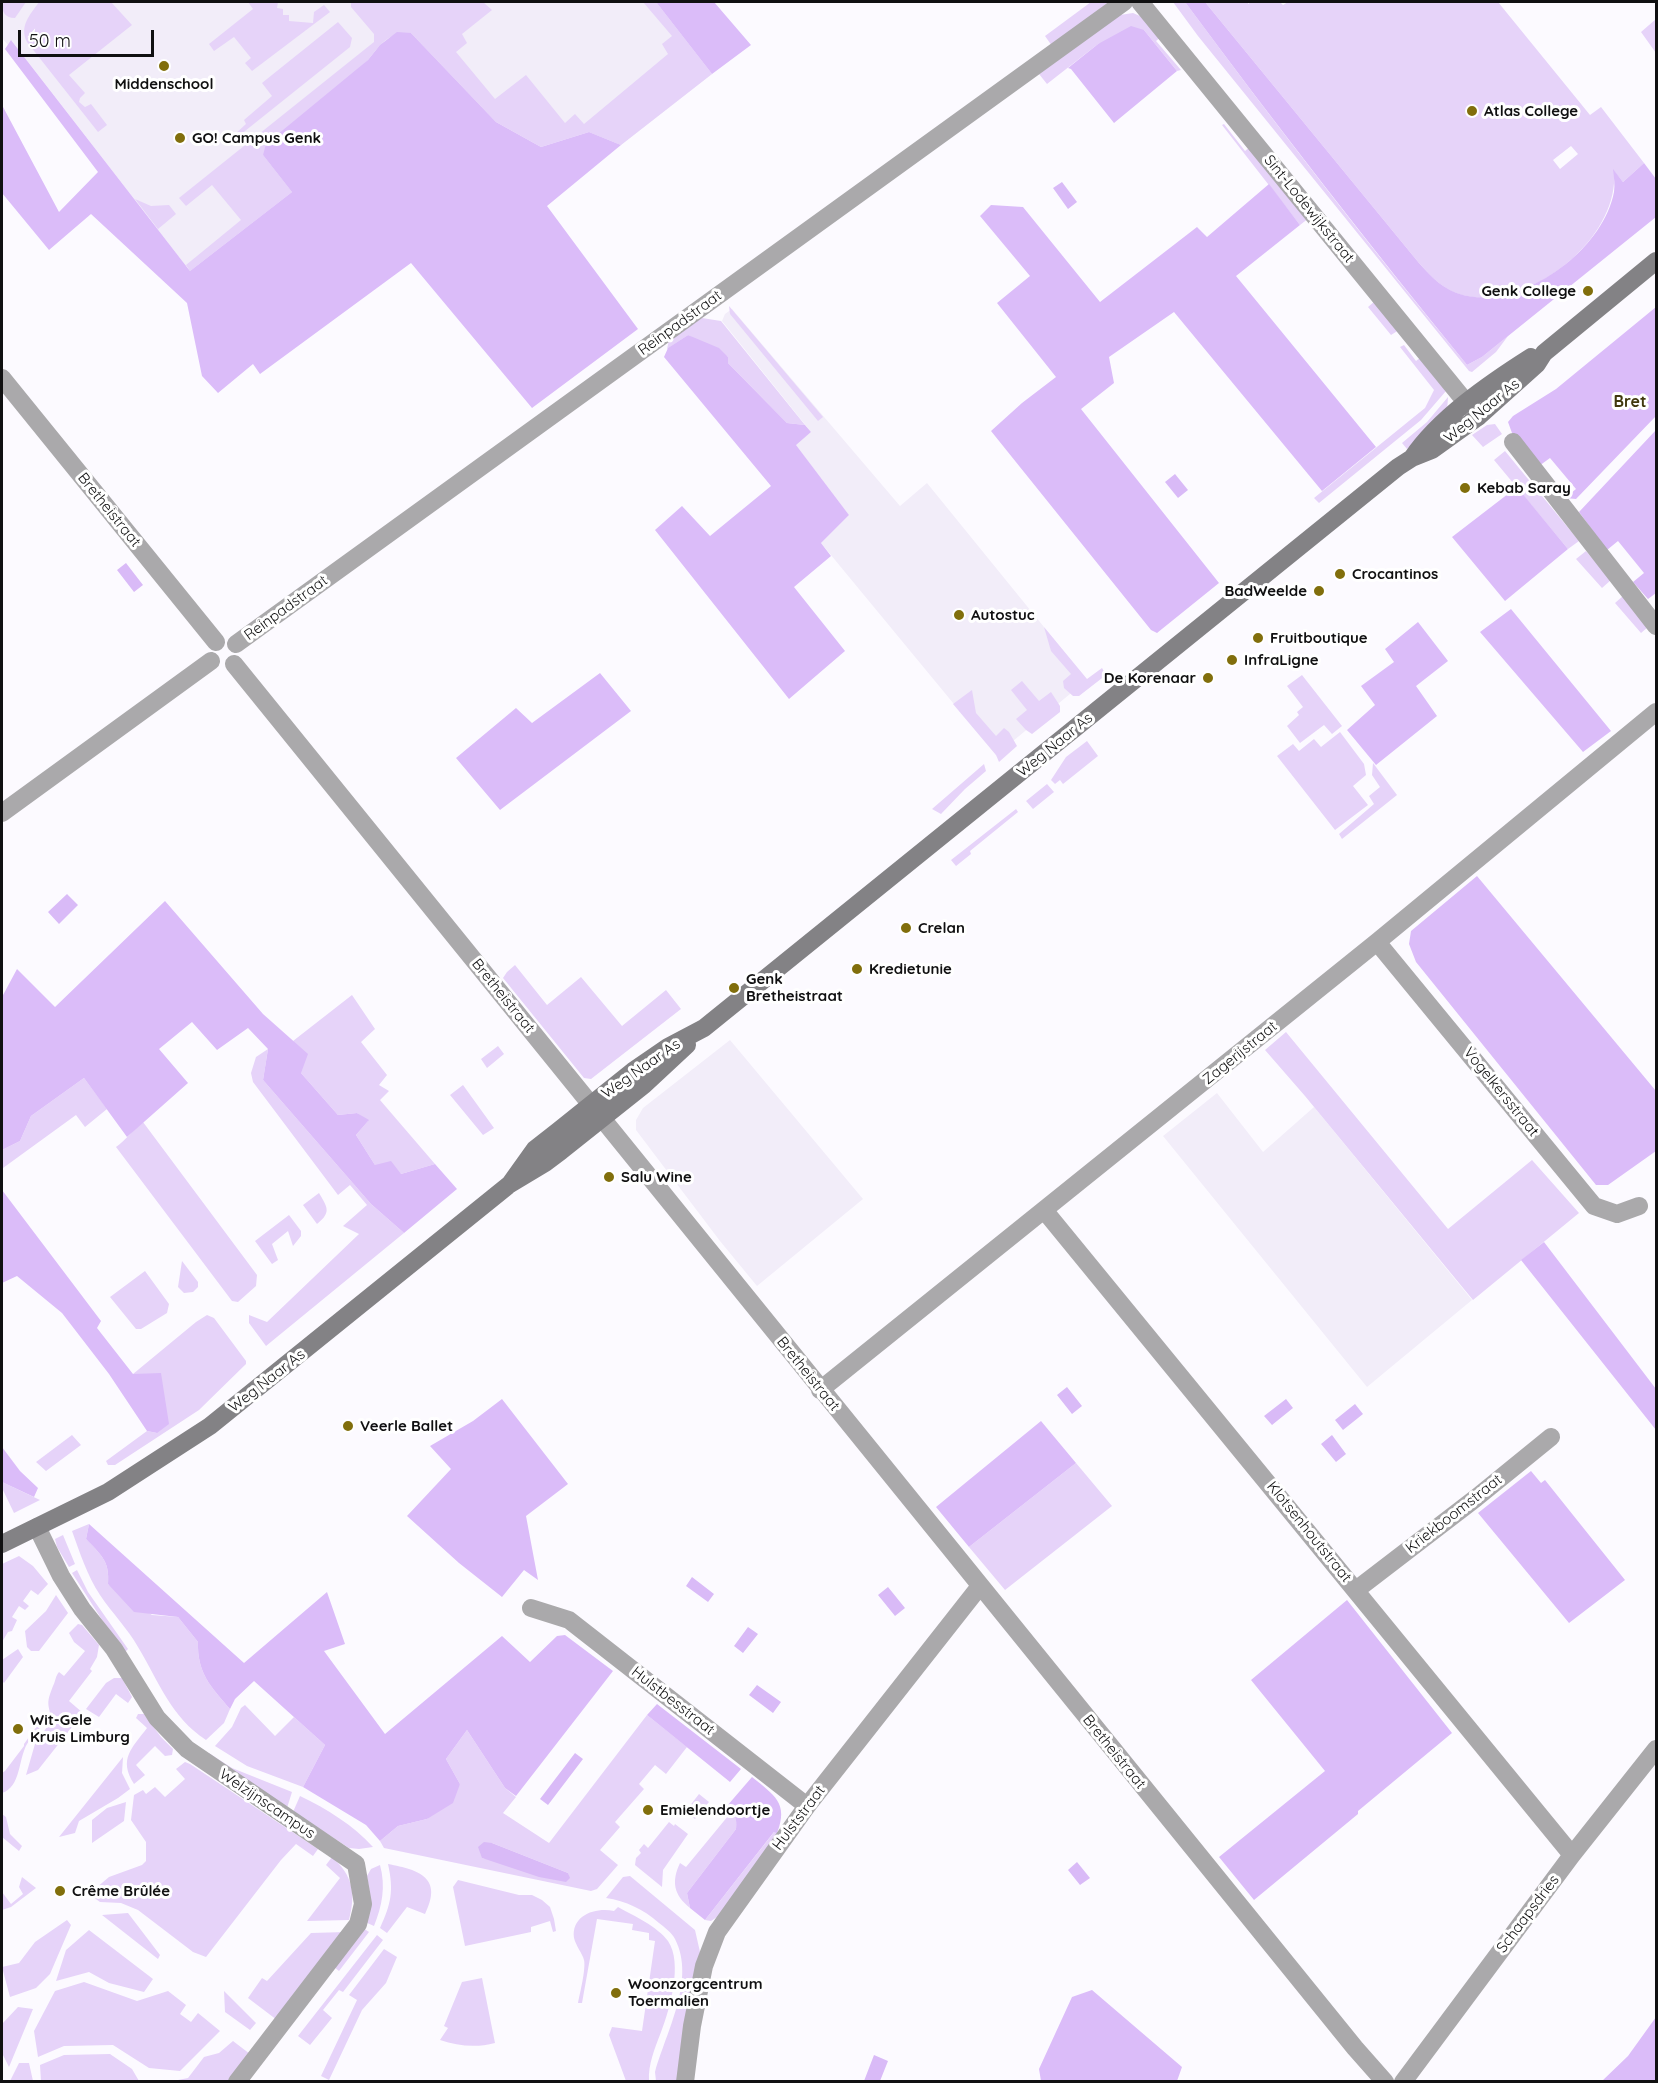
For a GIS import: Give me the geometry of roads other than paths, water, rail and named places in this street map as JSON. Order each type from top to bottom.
[{"type":"main road","name":"Weg Naar As","points":[[2,1544],[108,1492],[210,1426],[510,1184],[536,1149],[660,1071],[684,1049],[698,1032],[1412,458],[1432,450],[1472,410],[1537,364],[1544,353],[1656,261]]},
{"type":"street","name":"Reinpadstraat","points":[[236,644],[1124,2]]},
{"type":"street","name":"Sint-Lodewijkstraat","points":[[1140,2],[1472,410]]},
{"type":"street","name":"Bretheistraat","points":[[2,378],[216,642]]},
{"type":"street","points":[[1513,442],[1656,626]]},
{"type":"street","points":[[224,639],[236,644],[239,655],[234,664],[221,668],[211,661],[209,651],[216,642],[224,639]]},
{"type":"street","points":[[2,813],[211,661]]},
{"type":"street","name":"Bretheistraat","points":[[234,664],[820,1390],[1385,2082]]},
{"type":"street","name":"Zagerijstraat","points":[[820,1390],[1377,942],[1656,712]]},
{"type":"street","name":"Vogelkersstraat","points":[[1377,942],[1594,1206],[1617,1214],[1639,1206]]},
{"type":"street","name":"Klotsenhoutstraat","points":[[1044,1210],[1572,1855]]},
{"type":"street","name":"Kriekboomstraat","points":[[1356,1590],[1551,1437]]},
{"type":"street","name":"Welzijnscampus","points":[[37,1527],[61,1576],[82,1609],[114,1649],[157,1718],[187,1749],[356,1864],[363,1904],[358,1924],[237,2082]]},
{"type":"street","name":"Hulststraat","points":[[685,2082],[692,2026],[704,1966],[717,1932],[807,1806],[980,1586]]},
{"type":"street","name":"Hulstbesstraat","points":[[531,1608],[569,1620],[807,1806]]},
{"type":"street","name":"Schaapsdries","points":[[1403,2082],[1572,1855],[1656,1749]]},
{"type":"place","name":"Middenschool","points":[[164,66]]},
{"type":"place","name":"Atlas College","points":[[1472,111]]},
{"type":"place","name":"GO! Campus Genk","points":[[180,138]]},
{"type":"place","name":"Genk College","points":[[1588,291]]},
{"type":"place","name":"Kebab Saray","points":[[1465,488]]},
{"type":"place","name":"Crocantinos","points":[[1340,574]]},
{"type":"place","name":"BadWeelde","points":[[1319,591]]},
{"type":"place","name":"Autostuc","points":[[959,615]]},
{"type":"place","name":"Fruitboutique","points":[[1258,638]]},
{"type":"place","name":"InfraLigne","points":[[1232,660]]},
{"type":"place","name":"De Korenaar","points":[[1208,678]]},
{"type":"place","name":"Crelan","points":[[906,928]]},
{"type":"place","name":"Kredietunie","points":[[857,969]]},
{"type":"place","name":"Genk Bretheistraat","points":[[734,988]]},
{"type":"place","name":"Salu Wine","points":[[609,1177]]},
{"type":"place","name":"Veerle Ballet","points":[[348,1426]]},
{"type":"place","name":"Wit-Gele Kruis Limburg","points":[[18,1729]]},
{"type":"place","name":"Emielendoortje","points":[[648,1810]]},
{"type":"place","name":"Crême Brûlée","points":[[60,1891]]},
{"type":"place","name":"Woonzorgcentrum Toermalien","points":[[616,1993]]},
{"type":"district","name":"Bret","points":[[1630,402]]}]
